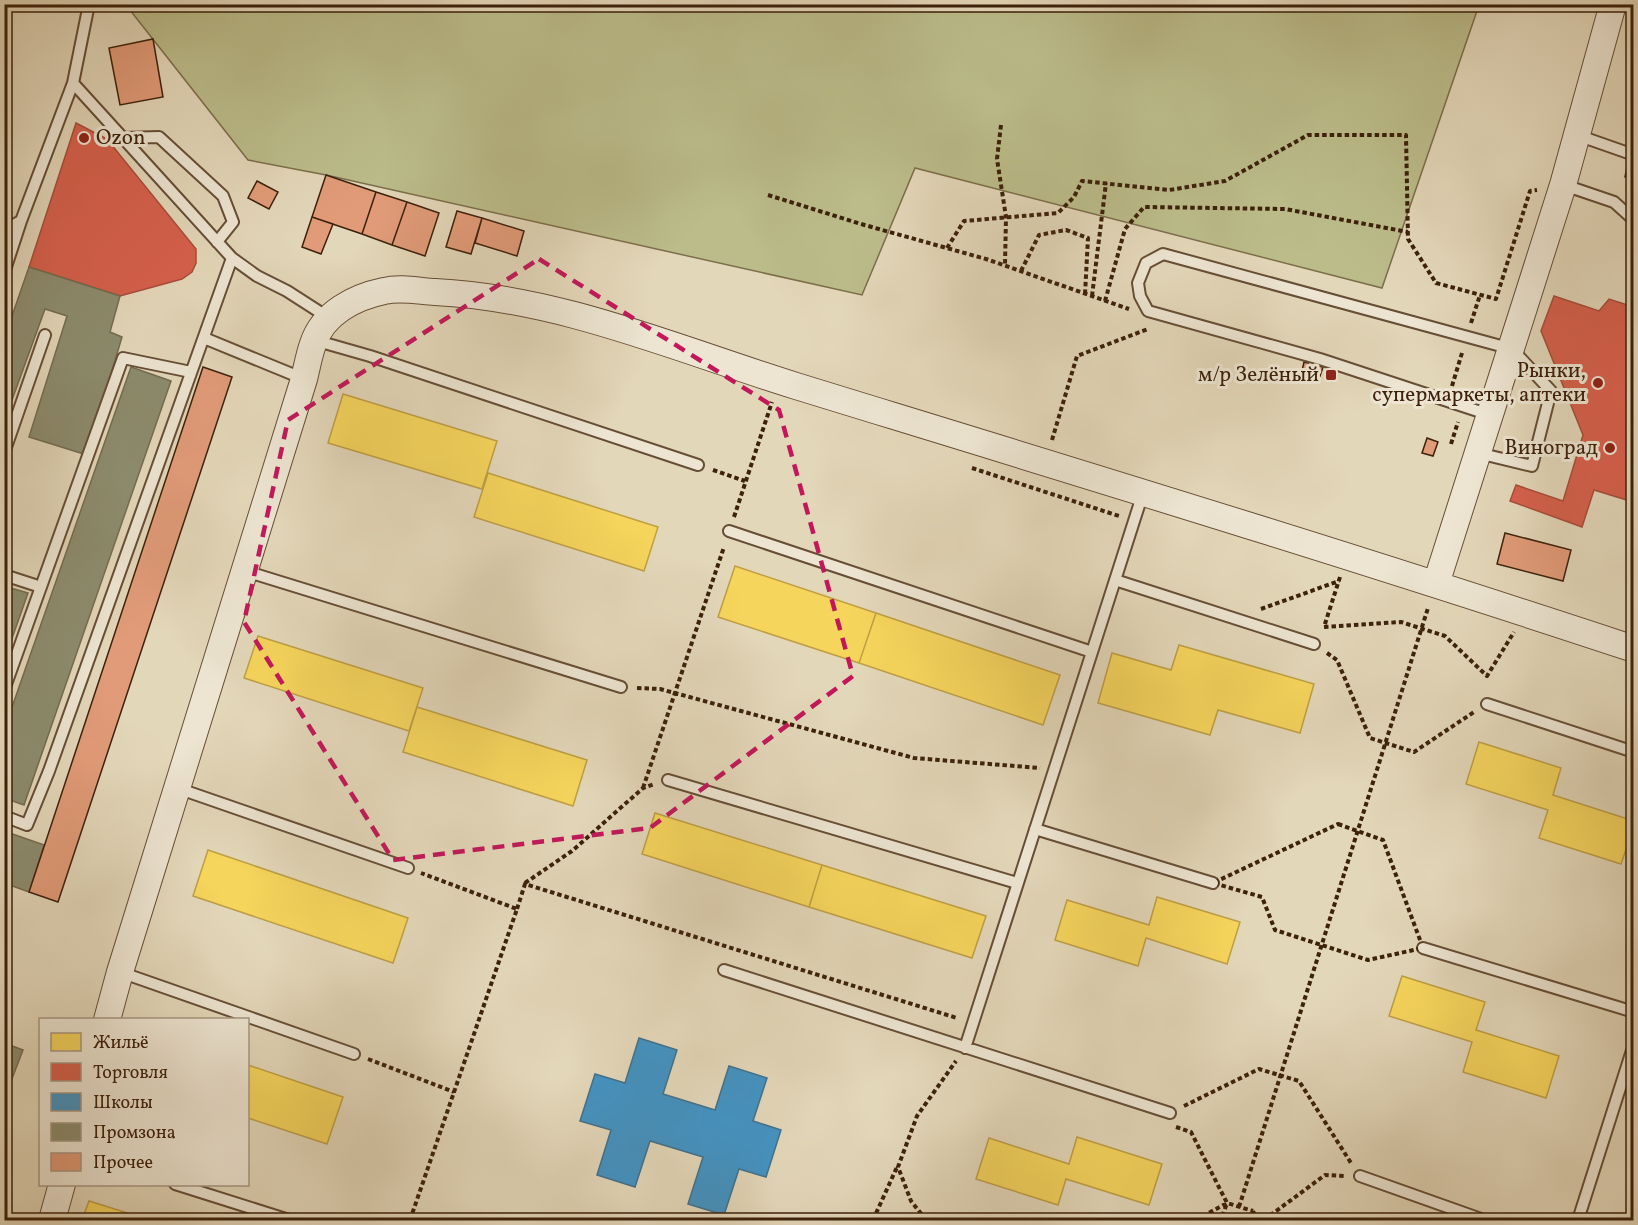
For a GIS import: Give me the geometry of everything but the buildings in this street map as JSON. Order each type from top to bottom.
[{"type":"street","points":[[1436,584],[1563,185],[1613,4]]},
{"type":"street","points":[[108,1018],[314,340],[329,318],[349,302],[387,290],[462,293],[586,317],[779,380],[1143,492],[1343,568],[1436,584],[1634,649]]},
{"type":"street","points":[[52,1221],[62,1186]]},
{"type":"lane","points":[[4,273],[73,83],[89,4]]},
{"type":"lane","points":[[73,83],[232,258],[257,276],[287,291],[329,318]]},
{"type":"lane","points":[[1577,135],[1634,155]]},
{"type":"lane","points":[[123,138],[159,137],[223,196],[233,222],[217,242]]},
{"type":"lane","points":[[1563,185],[1614,202],[1634,220]]},
{"type":"lane","points":[[4,230],[21,221]]},
{"type":"lane","points":[[1478,453],[1532,466],[1551,391],[1512,349],[1163,254],[1146,263],[1138,282],[1140,296],[1148,311],[1320,359],[1491,415]]},
{"type":"lane","points":[[4,816],[27,825],[53,760],[232,258]]},
{"type":"lane","points":[[4,453],[45,335]]},
{"type":"lane","points":[[204,338],[304,379]]},
{"type":"lane","points":[[314,340],[370,356],[698,465]]},
{"type":"lane","points":[[4,690],[123,358],[191,372]]},
{"type":"lane","points":[[965,1048],[1143,492]]},
{"type":"lane","points":[[729,531],[1092,652]]},
{"type":"lane","points":[[245,571],[621,687]]},
{"type":"lane","points":[[4,575],[41,587]]},
{"type":"lane","points":[[1115,579],[1314,644]]},
{"type":"lane","points":[[1486,704],[1634,752]]},
{"type":"lane","points":[[668,780],[1017,883]]},
{"type":"lane","points":[[177,788],[408,868]]},
{"type":"lane","points":[[1035,829],[1214,883]]},
{"type":"lane","points":[[1423,948],[1634,1012]]},
{"type":"lane","points":[[724,970],[1170,1113]]},
{"type":"lane","points":[[120,972],[354,1054]]},
{"type":"lane","points":[[1578,1221],[1634,1044]]},
{"type":"lane","points":[[1360,1176],[1484,1221]]},
{"type":"lane","points":[[178,1186],[289,1221]]},
{"type":"path","points":[[1001,125],[996,159],[1006,217],[1005,266]]},
{"type":"path","points":[[947,248],[964,221],[1058,213],[1074,197],[1082,181],[1169,190],[1225,181],[1308,135],[1406,135],[1408,239],[1436,283],[1496,299],[1530,191],[1563,185]]},
{"type":"path","points":[[1092,296],[1106,183]]},
{"type":"path","points":[[1105,301],[1125,229],[1144,207],[1285,209],[1408,232]]},
{"type":"path","points":[[1021,271],[1040,235],[1066,230],[1089,238],[1085,294]]},
{"type":"path","points":[[1050,447],[1077,357],[1174,319]]},
{"type":"path","points":[[644,788],[779,380]]},
{"type":"path","points":[[698,465],[746,481]]},
{"type":"path","points":[[1236,618],[1343,568]]},
{"type":"path","points":[[1343,568],[1324,627],[1314,644],[1338,660],[1370,738],[1414,752],[1486,704],[1487,676],[1525,614]]},
{"type":"path","points":[[1239,1207],[1436,584]]},
{"type":"path","points":[[1324,627],[1401,622],[1445,636],[1487,676]]},
{"type":"path","points":[[621,687],[660,689],[914,758],[1054,769]]},
{"type":"path","points":[[410,1221],[525,884],[572,851],[644,788],[668,780]]},
{"type":"path","points":[[1338,825],[1358,831],[1383,840],[1423,948],[1368,960],[1275,930],[1262,897],[1214,883],[1338,825]]},
{"type":"path","points":[[408,868],[517,909]]},
{"type":"path","points":[[525,884],[974,1023]]},
{"type":"path","points":[[873,1221],[898,1167],[917,1116],[965,1048]]},
{"type":"path","points":[[354,1054],[454,1092]]},
{"type":"path","points":[[1253,1211],[1227,1203],[1191,1132],[1166,1124],[1170,1113],[1259,1069],[1299,1081],[1360,1176]]},
{"type":"path","points":[[898,1167],[911,1201],[926,1221]]},
{"type":"path","points":[[1264,1221],[1325,1175],[1360,1176]]},
{"type":"path","points":[[1197,1221],[1227,1203]]},
{"type":"path","points":[[1221,1221],[1227,1203]]},
{"type":"path","points":[[1250,1221],[1253,1211]]},
{"type":"path","points":[[1253,1211],[1257,1221]]},
{"type":"highlighted area","points":[[539,259],[779,410],[853,676],[650,828],[393,860],[244,622],[288,420]]},
{"type":"green space","points":[[126,5],[1479,5],[1382,288],[915,168],[862,295],[326,175],[248,160]]},
{"type":"place","name":"Ozon","points":[[84,138]]},
{"type":"place","name":"м/р Зелёный","points":[[1331,375]]},
{"type":"place","name":"Рынки, супермаркеты, аптеки","points":[[1598,383]]},
{"type":"place","name":"Виноград","points":[[1610,448]]}]
